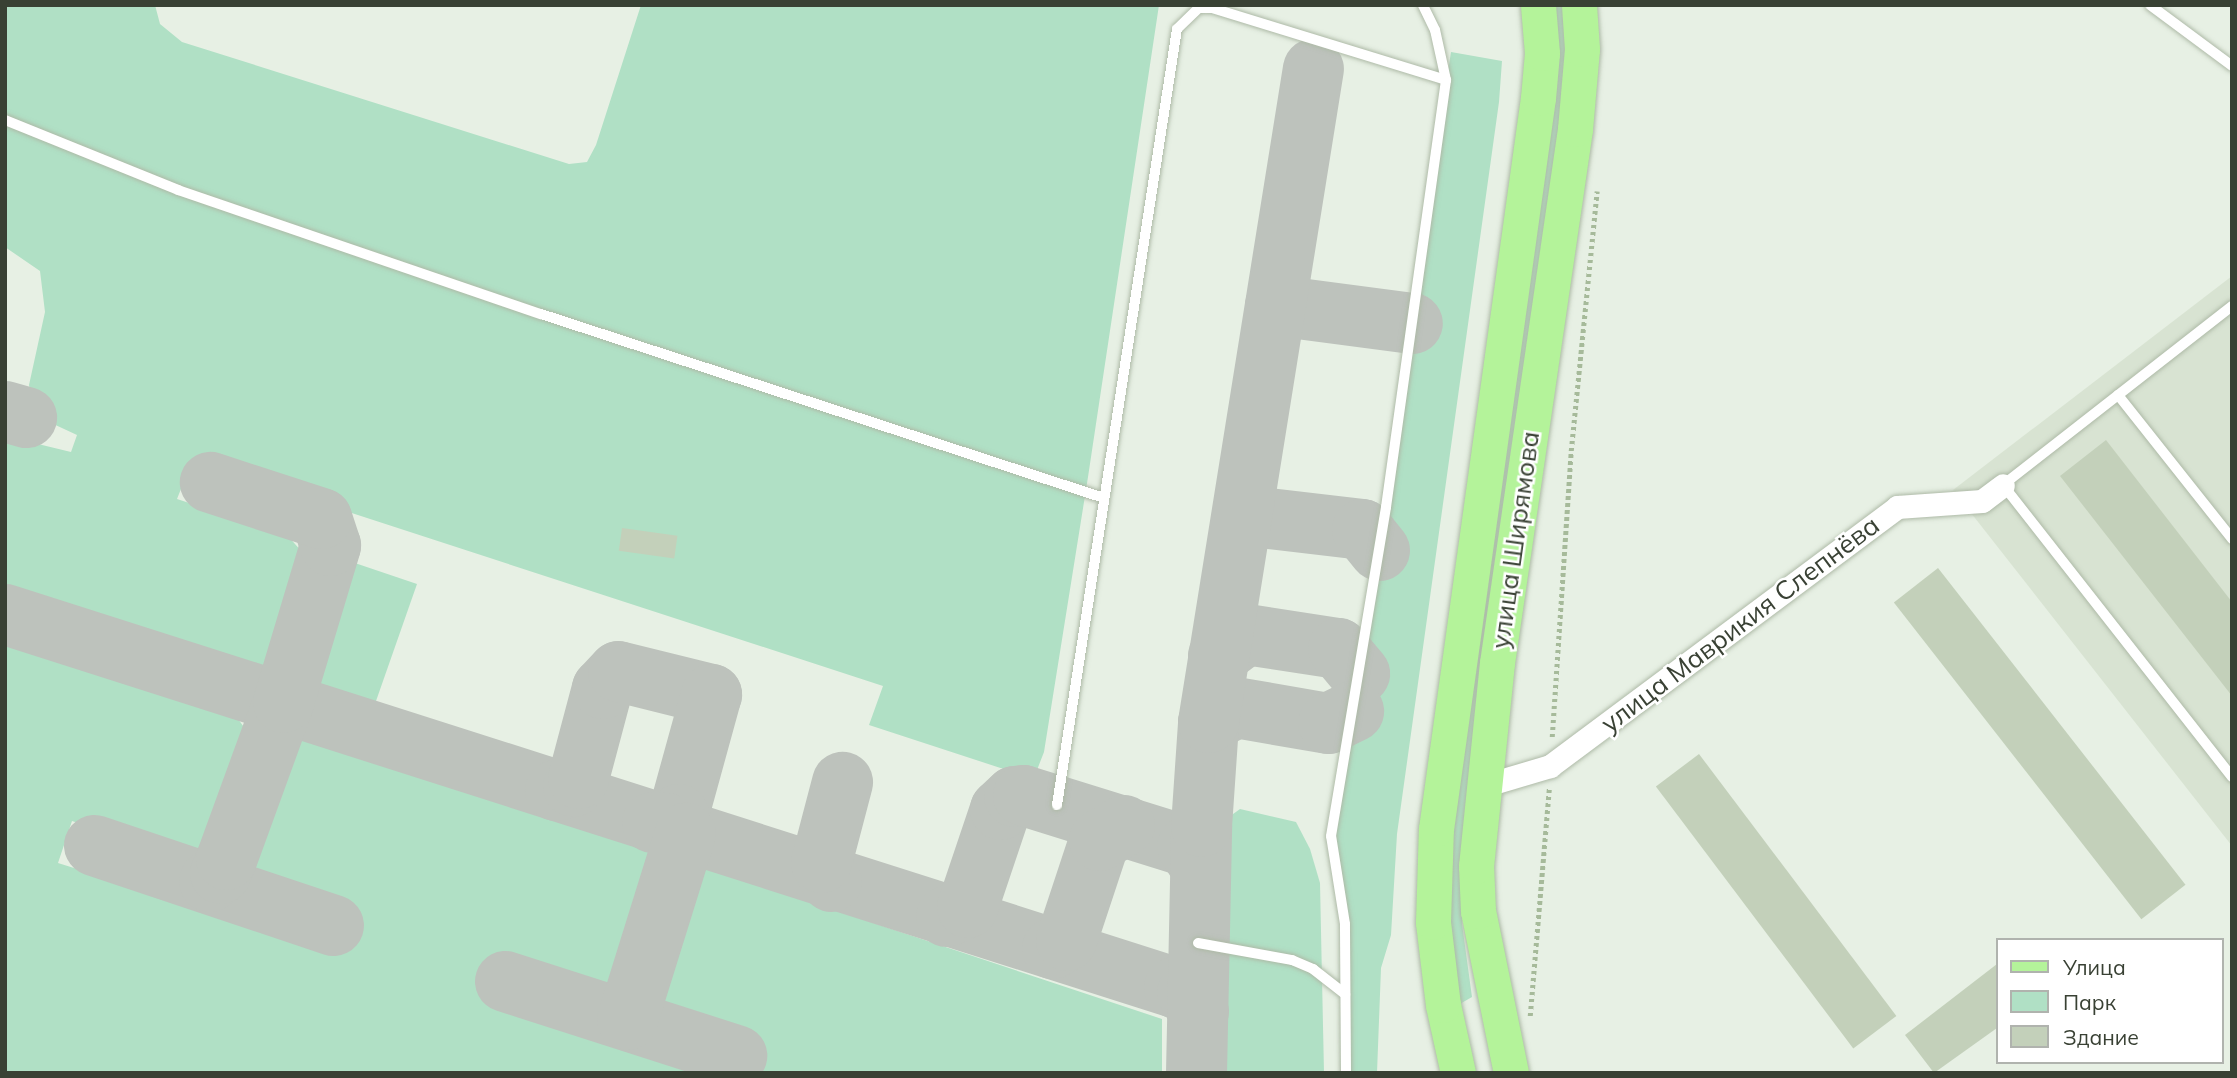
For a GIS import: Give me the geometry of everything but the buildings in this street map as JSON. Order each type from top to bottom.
[{"type":"main road","name":"улица Ширямова","points":[[1458,1073],[1443,1005],[1433,922],[1436,829],[1538,98],[1542,53],[1538,5]]},
{"type":"main road","name":"улица Ширямова","points":[[1511,1073],[1478,911],[1476,866],[1483,786],[1575,129],[1582,49],[1579,5]]},
{"type":"main road","points":[[1443,1005],[1453,1023],[1472,1027],[1491,1013],[1492,988]]},
{"type":"street","name":"улица Маврикия Слепнёва","points":[[1483,786],[1550,766],[1897,507],[1982,501],[2003,485]]},
{"type":"lane","points":[[1346,1073],[1345,924],[1331,836],[1386,507],[1446,80],[1435,30],[1423,5]]},
{"type":"lane","points":[[2150,5],[2232,66]]},
{"type":"lane","points":[[1057,804],[1177,29],[1186,16],[1212,8],[1446,80]]},
{"type":"lane","points":[[5,120],[191,195],[1104,498]]},
{"type":"lane","points":[[2232,306],[2003,485],[2232,777]]},
{"type":"lane","points":[[2118,395],[2232,539]]},
{"type":"lane","points":[[1198,943],[1292,960],[1313,969],[1345,994]]},
{"type":"path","points":[[1529,1031],[1571,451],[1597,186]]},
{"type":"shaded area","points":[[2232,276],[2232,846],[1953,490]]},
{"type":"green space","points":[[5,5],[155,5],[160,24],[182,42],[569,164],[587,162],[596,145],[641,5],[1159,5],[1088,477],[1044,752],[1037,770],[1028,777],[869,725],[883,686],[192,461],[177,499],[287,535],[303,553],[263,671],[247,682],[11,608],[5,591],[5,436],[71,452],[77,435],[49,422],[33,404],[29,385],[45,312],[40,271],[5,247]]},
{"type":"green space","points":[[1552,5],[1566,5],[1568,61],[1464,835],[1462,924],[1472,997],[1458,1005],[1445,921],[1444,838]]},
{"type":"green space","points":[[1451,52],[1502,61],[1499,102],[1397,834],[1391,935],[1381,968],[1377,1073],[1348,1073],[1344,885],[1333,827]]},
{"type":"green space","points":[[346,560],[417,584],[369,721],[301,703],[291,687],[329,567]]},
{"type":"green space","points":[[5,642],[233,712],[246,730],[205,865],[72,821],[58,863],[342,952],[355,913],[228,872],[270,745],[292,731],[662,850],[623,997],[489,956],[479,994],[729,1073],[5,1073]]},
{"type":"green space","points":[[1240,809],[1296,822],[1310,849],[1320,883],[1324,1073],[1219,1073],[1222,822]]},
{"type":"green space","points":[[684,860],[1162,1019],[1162,1073],[751,1073],[761,1042],[645,1003]]},
{"type":"taxiway","points":[[1196,1073],[1201,826],[1208,722],[1313,68]]},
{"type":"taxiway","points":[[1275,305],[1412,323]]},
{"type":"taxiway","points":[[5,411],[26,417]]},
{"type":"taxiway","points":[[209,881],[220,873],[226,859],[283,702],[330,545],[321,518],[210,482]]},
{"type":"taxiway","points":[[1243,515],[1362,529],[1379,550]]},
{"type":"taxiway","points":[[5,614],[1174,987],[1187,992],[1198,1011]]},
{"type":"taxiway","points":[[1218,655],[1246,634],[1338,648],[1359,673]]},
{"type":"taxiway","points":[[555,790],[573,786],[578,778],[602,688],[618,671],[711,694],[678,814],[666,823],[652,822]]},
{"type":"taxiway","points":[[1208,722],[1235,707],[1328,723],[1353,711]]},
{"type":"taxiway","points":[[831,881],[821,862],[842,782]]},
{"type":"taxiway","points":[[946,916],[967,907],[1000,809],[1014,796],[1023,795],[1187,846],[1200,866]]},
{"type":"taxiway","points":[[1052,948],[1066,940],[1099,840],[1124,825]]},
{"type":"taxiway","points":[[627,1019],[685,833]]},
{"type":"taxiway","points":[[94,845],[333,925]]},
{"type":"taxiway","points":[[505,981],[736,1055]]}]
